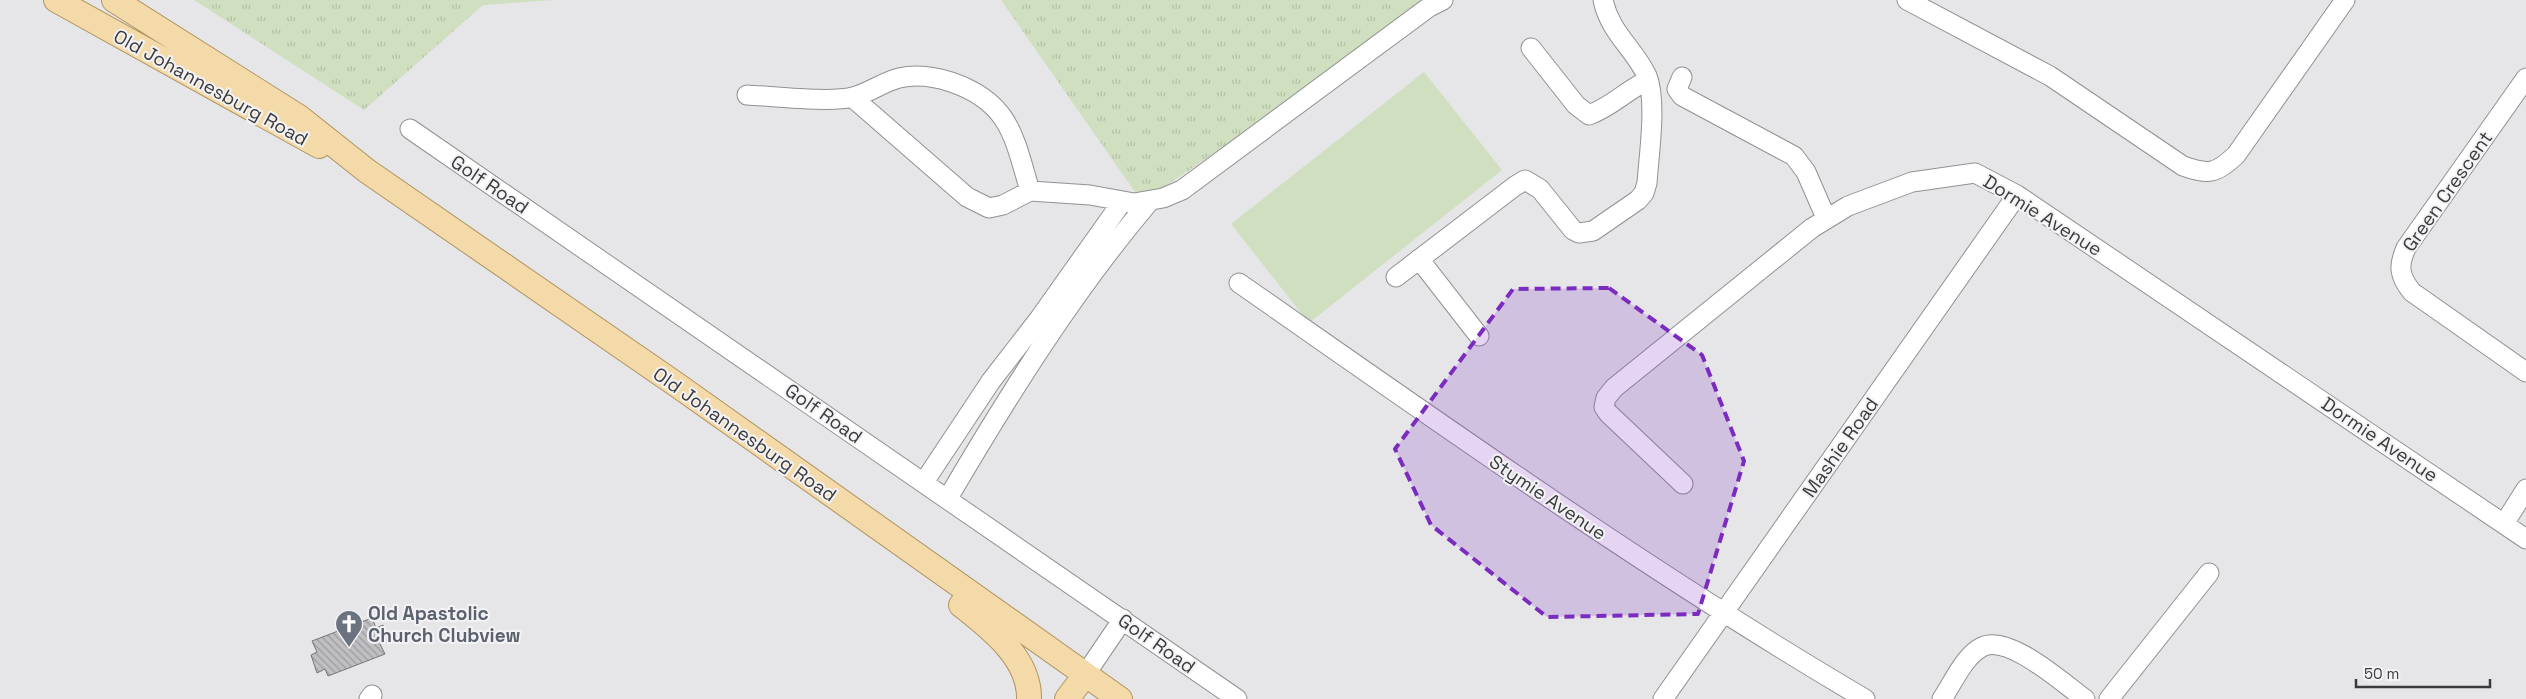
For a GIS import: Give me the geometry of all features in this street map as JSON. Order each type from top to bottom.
[{"type":"main road","name":"Old Johannesburg Road","points":[[56,0],[254,112],[367,172]]},
{"type":"main road","name":"Old Johannesburg Road","points":[[114,0],[299,116],[367,172],[677,385],[1120,699]]},
{"type":"main road","points":[[883,532],[897,550],[925,578],[986,625],[1005,644],[1021,666],[1030,691],[1029,699]]},
{"type":"main road","points":[[1067,699],[1085,675]]},
{"type":"street","points":[[852,97],[967,197],[981,206],[995,208],[1030,191],[1090,195],[1122,202],[1149,202],[1182,190],[1429,7],[1443,0]]},
{"type":"street","points":[[1396,276],[1525,180],[1540,189],[1572,230],[1579,233],[1593,231],[1644,194],[1647,183],[1652,96],[1648,80],[1614,30],[1608,18],[1603,0]]},
{"type":"street","points":[[1907,0],[2050,76],[2183,166],[2201,173],[2223,167],[2236,155],[2345,0]]},
{"type":"street","points":[[1531,48],[1576,105],[1589,115],[1606,108],[1633,87],[1648,80]]},
{"type":"street","points":[[747,95],[852,97],[898,78],[916,75],[937,77],[970,89],[999,110],[1012,132],[1030,191]]},
{"type":"street","points":[[1682,77],[1676,89],[1682,96],[1794,156],[1806,172],[1826,218]]},
{"type":"street","name":"Green Crescent","points":[[2523,88],[2406,248],[2401,259],[2400,271],[2402,280],[2412,292],[2526,372]]},
{"type":"street","name":"Golf Road","points":[[410,129],[1237,699]]},
{"type":"street","name":"Dormie Avenue","points":[[1683,484],[1608,413],[1604,407],[1606,398],[1614,388],[1826,218],[1912,182],[1975,173],[2017,195],[2519,530]]},
{"type":"street","name":"Mashie Road","points":[[1663,699],[2017,195]]},
{"type":"street","points":[[924,482],[991,381],[1039,319],[1122,202]]},
{"type":"street","points":[[948,498],[980,443],[1055,328],[1115,242],[1149,202]]},
{"type":"street","points":[[1419,259],[1479,336]]},
{"type":"street","name":"Stymie Avenue","points":[[1239,283],[1472,446],[1723,614],[1865,699]]},
{"type":"street","points":[[2519,530],[2526,489]]},
{"type":"street","points":[[2109,699],[2209,573]]},
{"type":"street","points":[[1085,675],[1123,619]]},
{"type":"street","points":[[1942,699],[1967,660],[1982,647],[1997,643],[2018,651],[2085,699]]},
{"type":"highlighted area","points":[[1609,288],[1702,355],[1744,461],[1698,614],[1547,617],[1431,525],[1395,449],[1513,289]]},
{"type":"green space","points":[[194,0],[555,0],[483,5],[364,110]]},
{"type":"green space","points":[[1001,0],[1428,0],[1429,7],[1142,202]]},
{"type":"green space","points":[[1424,72],[1502,170],[1309,323],[1231,224]]},
{"type":"building","name":"Old Apastolic Church Clubview","points":[[372,618],[376,628],[383,625],[389,641],[380,644],[385,654],[328,676],[325,669],[317,673],[311,655],[317,652],[312,641]]},
{"type":"place","name":"Old Apastolic Church Clubview","points":[[349,648]]}]
